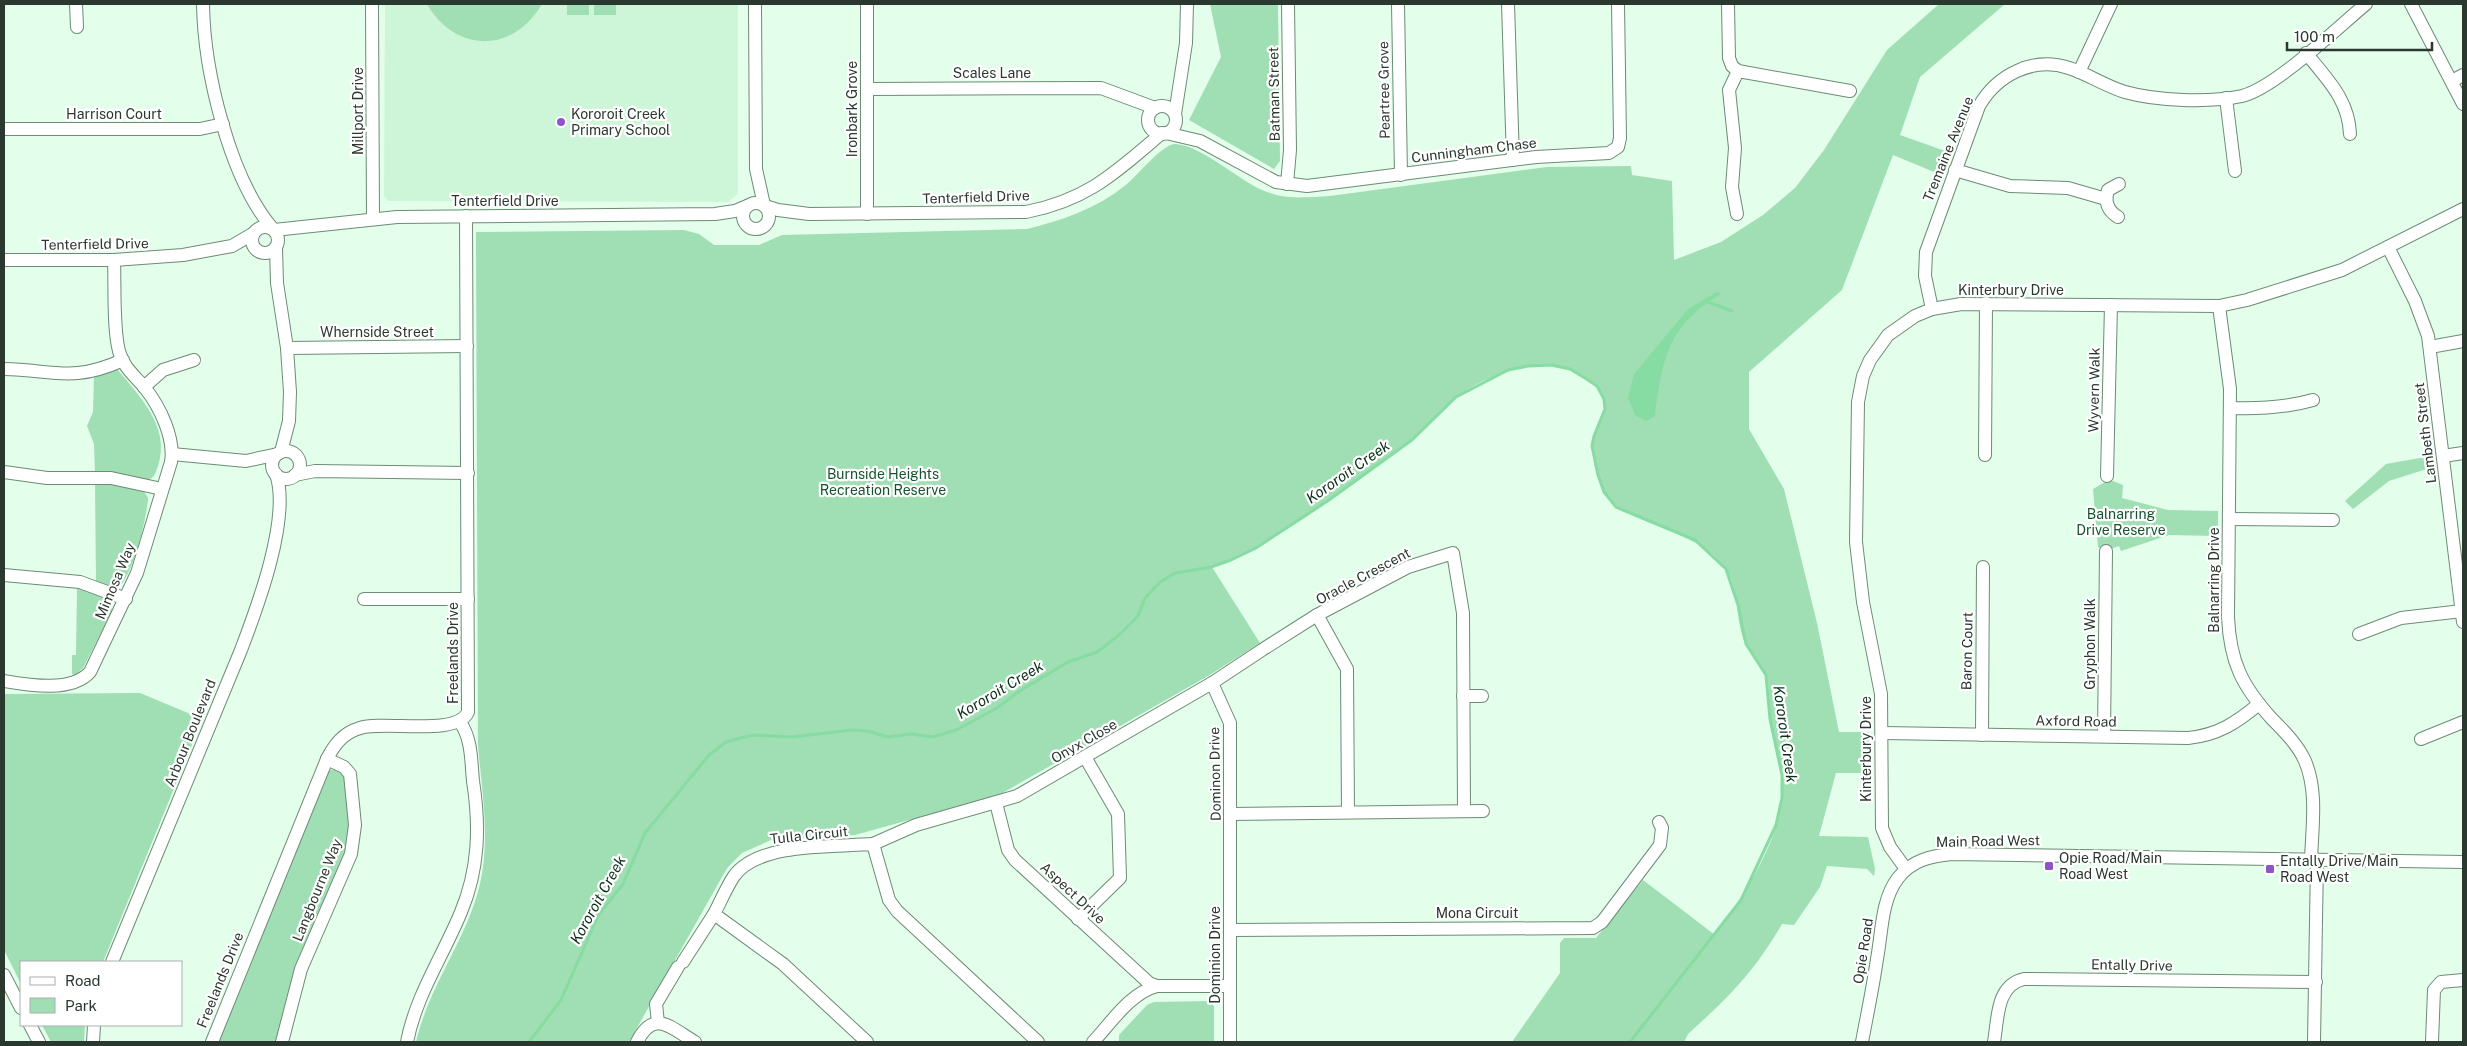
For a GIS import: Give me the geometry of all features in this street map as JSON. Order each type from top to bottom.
[{"type":"street","points":[[76,4],[77,27]]},
{"type":"street","points":[[203,4],[207,55],[223,124],[248,189],[260,213],[274,229],[278,237],[277,283],[287,348],[289,421],[300,467],[294,476]]},
{"type":"street","name":"Millport Drive","points":[[372,4],[374,219]]},
{"type":"street","points":[[756,4],[757,205]]},
{"type":"street","name":"Ironbark Grove","points":[[867,4],[868,214]]},
{"type":"street","points":[[1179,78],[1157,107],[1149,122],[1154,130],[1164,133],[1174,126],[1179,78],[1186,43],[1187,4]]},
{"type":"street","name":"Batman Street","points":[[1287,184],[1290,157],[1288,4]]},
{"type":"street","name":"Peartree Grove","points":[[1398,4],[1401,175]]},
{"type":"street","points":[[1508,4],[1513,160]]},
{"type":"street","name":"Cunningham Chase","points":[[1175,116],[1200,140],[1261,176],[1287,184],[1330,184],[1553,155],[1603,154],[1614,151],[1618,147],[1620,138],[1618,4]]},
{"type":"street","points":[[1728,4],[1729,58],[1732,66],[1738,71],[1850,91]]},
{"type":"street","points":[[2079,72],[2111,4]]},
{"type":"street","name":"Tremaine Avenue","points":[[1932,309],[1925,276],[1926,252],[1979,106],[1984,97],[2000,81],[2017,71],[2038,65],[2055,65],[2079,72],[2109,86],[2139,95],[2178,98],[2226,98],[2241,96],[2262,88],[2366,4]]},
{"type":"street","points":[[2411,4],[2463,104]]},
{"type":"street","points":[[2306,53],[2342,99],[2348,114],[2350,134]]},
{"type":"street","points":[[1737,214],[1732,187],[1735,148],[1729,90],[1738,71]]},
{"type":"street","points":[[2452,81],[2463,75]]},
{"type":"street","name":"Scales Lane","points":[[867,89],[1107,88],[1149,122]]},
{"type":"street","name":"Scales Lane","points":[[1115,93],[1157,107]]},
{"type":"street","points":[[2226,98],[2235,171]]},
{"type":"street","points":[[1157,107],[1168,108],[1175,116]]},
{"type":"street","name":"Tenterfield Drive","points":[[1130,161],[1145,137],[1149,122]]},
{"type":"street","name":"Harrison Court","points":[[4,129],[200,129],[223,124]]},
{"type":"street","name":"Tenterfield Drive","points":[[274,229],[374,219],[466,216],[692,215],[728,212],[757,205],[809,214],[1009,214],[1043,209],[1089,191],[1164,133]]},
{"type":"street","name":"Cunningham Chase","points":[[1164,133],[1200,140]]},
{"type":"street","points":[[1955,170],[2010,186],[2068,188],[2106,200]]},
{"type":"street","points":[[2118,217],[2109,210],[2106,200],[2108,190],[2119,184]]},
{"type":"street","points":[[248,189],[254,232],[252,242],[277,283]]},
{"type":"street","points":[[757,205],[770,214],[766,224],[757,229],[749,227],[743,217],[757,205]]},
{"type":"street","name":"Kinterbury Drive","points":[[1906,869],[1890,847],[1882,828],[1883,733],[1881,694],[1857,561],[1858,402],[1863,376],[1878,347],[1900,325],[1932,309],[1954,304],[2219,306],[2247,300],[2342,270],[2463,209]]},
{"type":"street","name":"Tenterfield Drive","points":[[766,224],[809,214]]},
{"type":"street","name":"Tenterfield Drive","points":[[692,215],[734,221],[749,227]]},
{"type":"street","name":"Freelands Drive","points":[[212,1042],[326,759],[337,742],[360,728],[372,725],[443,725],[460,722],[466,717],[469,704],[466,216]]},
{"type":"street","name":"Tenterfield Drive","points":[[277,247],[291,235],[319,226]]},
{"type":"street","points":[[254,232],[262,227],[274,229]]},
{"type":"street","name":"Tenterfield Drive","points":[[216,251],[232,246],[254,232]]},
{"type":"street","points":[[257,250],[270,252],[277,247]]},
{"type":"street","name":"Lambeth Street","points":[[2388,247],[2421,313],[2430,348],[2463,617]]},
{"type":"street","name":"Tenterfield Drive","points":[[4,260],[114,260],[156,258],[216,251],[257,250]]},
{"type":"street","points":[[114,260],[118,342],[123,360],[134,377],[144,387],[161,414],[172,454],[238,461],[259,460],[280,453],[296,456],[309,464],[342,472]]},
{"type":"street","points":[[1986,303],[1986,455]]},
{"type":"street","name":"Wyvern Walk","points":[[2107,476],[2111,305]]},
{"type":"street","name":"Balnarring Drive","points":[[2219,306],[2228,372],[2230,408],[2228,617],[2231,647],[2239,674],[2258,704],[2298,748],[2308,770],[2312,793],[2314,860]]},
{"type":"street","points":[[2430,348],[2463,341]]},
{"type":"street","name":"Whernside Street","points":[[287,348],[467,346]]},
{"type":"street","points":[[4,369],[50,374],[82,374],[123,360]]},
{"type":"street","points":[[144,387],[164,370],[194,360]]},
{"type":"street","points":[[2230,408],[2282,408],[2313,400]]},
{"type":"street","points":[[275,473],[273,462],[280,453],[289,421]]},
{"type":"street","points":[[2443,456],[2463,453]]},
{"type":"street","name":"Mimosa Way","points":[[4,681],[25,684],[68,684],[82,680],[93,668],[144,556],[172,454]]},
{"type":"street","points":[[238,461],[275,473],[284,478],[315,471],[468,473]]},
{"type":"street","points":[[4,472],[47,478],[111,478],[162,489]]},
{"type":"street","name":"Arbour Boulevard","points":[[275,473],[280,489],[280,510]]},
{"type":"street","name":"Arbour Boulevard","points":[[112,961],[250,627],[262,588],[280,510],[294,476]]},
{"type":"street","points":[[2229,519],[2333,520]]},
{"type":"street","name":"Gryphon Walk","points":[[2104,736],[2106,551]]},
{"type":"street","name":"Oracle Crescent","points":[[1348,812],[1347,669],[1317,615],[1408,567],[1459,553],[1463,613],[1464,811]]},
{"type":"street","name":"Baron Court","points":[[1982,735],[1983,567]]},
{"type":"street","points":[[4,575],[80,582],[126,598]]},
{"type":"street","points":[[364,599],[468,599]]},
{"type":"street","name":"Onyx Close","points":[[873,844],[892,834],[916,826],[1017,796],[1212,683],[1317,615]]},
{"type":"street","points":[[2359,634],[2401,618],[2463,617]]},
{"type":"street","name":"Dominon Drive","points":[[1212,683],[1230,723],[1231,869]]},
{"type":"street","points":[[1463,696],[1482,696]]},
{"type":"street","name":"Axford Road","points":[[1883,733],[2200,737],[2234,724],[2258,704]]},
{"type":"street","points":[[408,1042],[416,1008],[461,912],[475,864],[478,817],[469,740],[460,722]]},
{"type":"street","points":[[2422,738],[2463,722]]},
{"type":"street","points":[[1078,919],[1120,878],[1118,814],[1085,757]]},
{"type":"street","name":"Langbourne Way","points":[[282,1042],[301,969],[346,867],[354,838],[350,774],[344,767],[326,759]]},
{"type":"street","name":"Aspect Drive","points":[[996,803],[1008,850],[1015,860],[1149,983],[1157,986]]},
{"type":"street","points":[[1230,814],[1483,811]]},
{"type":"street","name":"Mona Circuit","points":[[1230,930],[1593,928],[1602,922],[1660,844],[1662,828],[1659,822]]},
{"type":"street","points":[[873,844],[888,900],[896,911],[1038,1042]]},
{"type":"street","name":"Tulla Circuit","points":[[658,1023],[656,1004],[714,914],[735,875],[754,859],[768,853],[873,844]]},
{"type":"street","name":"Main Road West","points":[[1906,869],[1922,860],[1952,854],[2463,862]]},
{"type":"street","points":[[2314,860],[2316,982],[2314,1042]]},
{"type":"street","name":"Dominion Drive","points":[[1230,1042],[1231,869]]},
{"type":"street","name":"Opie Road","points":[[1862,1042],[1886,902],[1893,885],[1906,869]]},
{"type":"street","points":[[714,914],[783,964],[868,1042]]},
{"type":"street","points":[[4,975],[20,1006]]},
{"type":"street","name":"Entally Drive","points":[[1994,1042],[2003,994],[2010,984],[2024,979],[2316,982]]},
{"type":"street","points":[[2432,1042],[2434,990],[2441,982],[2463,980]]},
{"type":"street","points":[[1099,1040],[1135,997],[1147,989],[1157,986],[1230,986]]},
{"type":"street","points":[[637,1042],[647,1026],[658,1023],[667,1025],[695,1042]]},
{"type":"street","points":[[31,1026],[40,1042]]},
{"type":"street","points":[[93,1042],[94,1026]]},
{"type":"shaded area","name":"Kororoit Creek Primary School","points":[[385,4],[738,4],[738,194],[728,202],[388,201],[384,196]]},
{"type":"shaded area","points":[[1717,292],[1721,294],[1689,318],[1671,345],[1661,377],[1655,416],[1646,421],[1635,415],[1628,398],[1634,374],[1688,309]]},
{"type":"green space","points":[[427,4],[542,4],[530,20],[516,32],[500,39],[484,41],[468,39],[453,32],[439,20]]},
{"type":"green space","points":[[567,4],[589,4],[589,15],[567,15]]},
{"type":"green space","points":[[594,4],[616,4],[616,15],[594,15]]},
{"type":"green space","points":[[1210,4],[1278,4],[1280,161],[1274,169],[1189,120],[1221,57]]},
{"type":"green space","name":"Burnside Heights Recreation Reserve","points":[[1939,4],[2005,4],[1920,77],[1900,135],[1948,152],[1939,174],[1893,155],[1842,290],[1749,372],[1749,429],[1784,489],[1817,623],[1839,732],[1869,732],[1869,773],[1836,773],[1819,836],[1868,837],[1875,869],[1874,876],[1867,869],[1827,866],[1820,887],[1794,925],[1782,924],[1751,970],[1728,996],[1688,1034],[1684,1042],[1512,1042],[1560,973],[1560,943],[1564,938],[1596,938],[1643,880],[1715,935],[1747,887],[1767,851],[1779,814],[1782,796],[1780,767],[1770,720],[1768,680],[1762,667],[1745,643],[1730,576],[1712,554],[1697,544],[1629,513],[1615,504],[1605,493],[1599,480],[1593,456],[1593,441],[1605,409],[1600,391],[1594,384],[1577,373],[1558,366],[1537,365],[1509,371],[1469,388],[1448,404],[1408,443],[1313,512],[1237,557],[1212,567],[1260,643],[1208,676],[999,795],[855,835],[771,840],[742,853],[728,867],[722,877],[629,1042],[416,1042],[429,1002],[473,908],[483,870],[485,816],[478,745],[476,232],[684,230],[699,234],[714,245],[759,245],[782,235],[1027,229],[1054,222],[1104,200],[1127,184],[1164,149],[1176,144],[1211,158],[1259,188],[1277,195],[1292,197],[1330,196],[1547,167],[1631,166],[1632,175],[1672,181],[1674,260],[1721,242],[1763,215],[1795,188],[1824,150],[1887,50]]},
{"type":"green space","points":[[117,369],[135,390],[151,413],[157,426],[161,452],[155,473],[147,481],[95,474],[94,444],[87,426],[93,412],[94,375]]},
{"type":"green space","points":[[2431,456],[2433,467],[2389,481],[2353,509],[2345,501],[2386,464]]},
{"type":"green space","name":"Balnarring Drive Reserve","points":[[2113,481],[2123,485],[2122,498],[2168,510],[2218,511],[2218,536],[2169,535],[2121,551],[2119,546],[2108,549],[2098,547],[2093,489],[2105,482]]},
{"type":"green space","points":[[95,482],[109,483],[144,491],[148,498],[138,548],[128,574],[122,584],[116,589],[96,582]]},
{"type":"green space","points":[[77,588],[100,594],[108,601],[112,611],[83,668],[75,675],[72,674],[72,655],[76,655]]},
{"type":"green space","points":[[140,693],[200,718],[193,742],[103,961],[20,961],[20,982],[4,950],[4,694]]},
{"type":"green space","points":[[337,768],[347,775],[350,840],[278,1042],[219,1042],[327,771]]},
{"type":"green space","points":[[1210,1001],[1214,1006],[1214,1042],[1119,1041],[1119,1035],[1147,1005],[1154,1002]]},
{"type":"green space","points":[[43,1026],[85,1026],[84,1042],[51,1042]]},
{"type":"waterway","points":[[1708,302],[1732,311]]},
{"type":"waterway","name":"Kororoit Creek","points":[[529,1042],[561,1000],[599,914],[623,884],[645,833],[709,755],[726,742],[753,735],[792,737],[852,730],[868,731],[888,737],[911,734],[933,737],[956,730],[997,708],[1018,692],[1068,662],[1097,652],[1119,635],[1138,616],[1145,598],[1160,582],[1175,573],[1211,567],[1256,548],[1329,500],[1412,440],[1456,397],[1508,370],[1528,366],[1551,365],[1570,369],[1585,378],[1597,386],[1604,399],[1605,409],[1592,446],[1598,475],[1604,492],[1616,507],[1695,540],[1726,569],[1738,605],[1746,644],[1766,675],[1770,719],[1782,775],[1782,798],[1776,825],[1741,900],[1630,1042]]},
{"type":"place","name":"Kororoit Creek Primary School","points":[[561,122]]},
{"type":"place","name":"Opie Road/Main Road West","points":[[2049,866]]},
{"type":"place","name":"Entally Drive/Main Road West","points":[[2270,869]]}]
